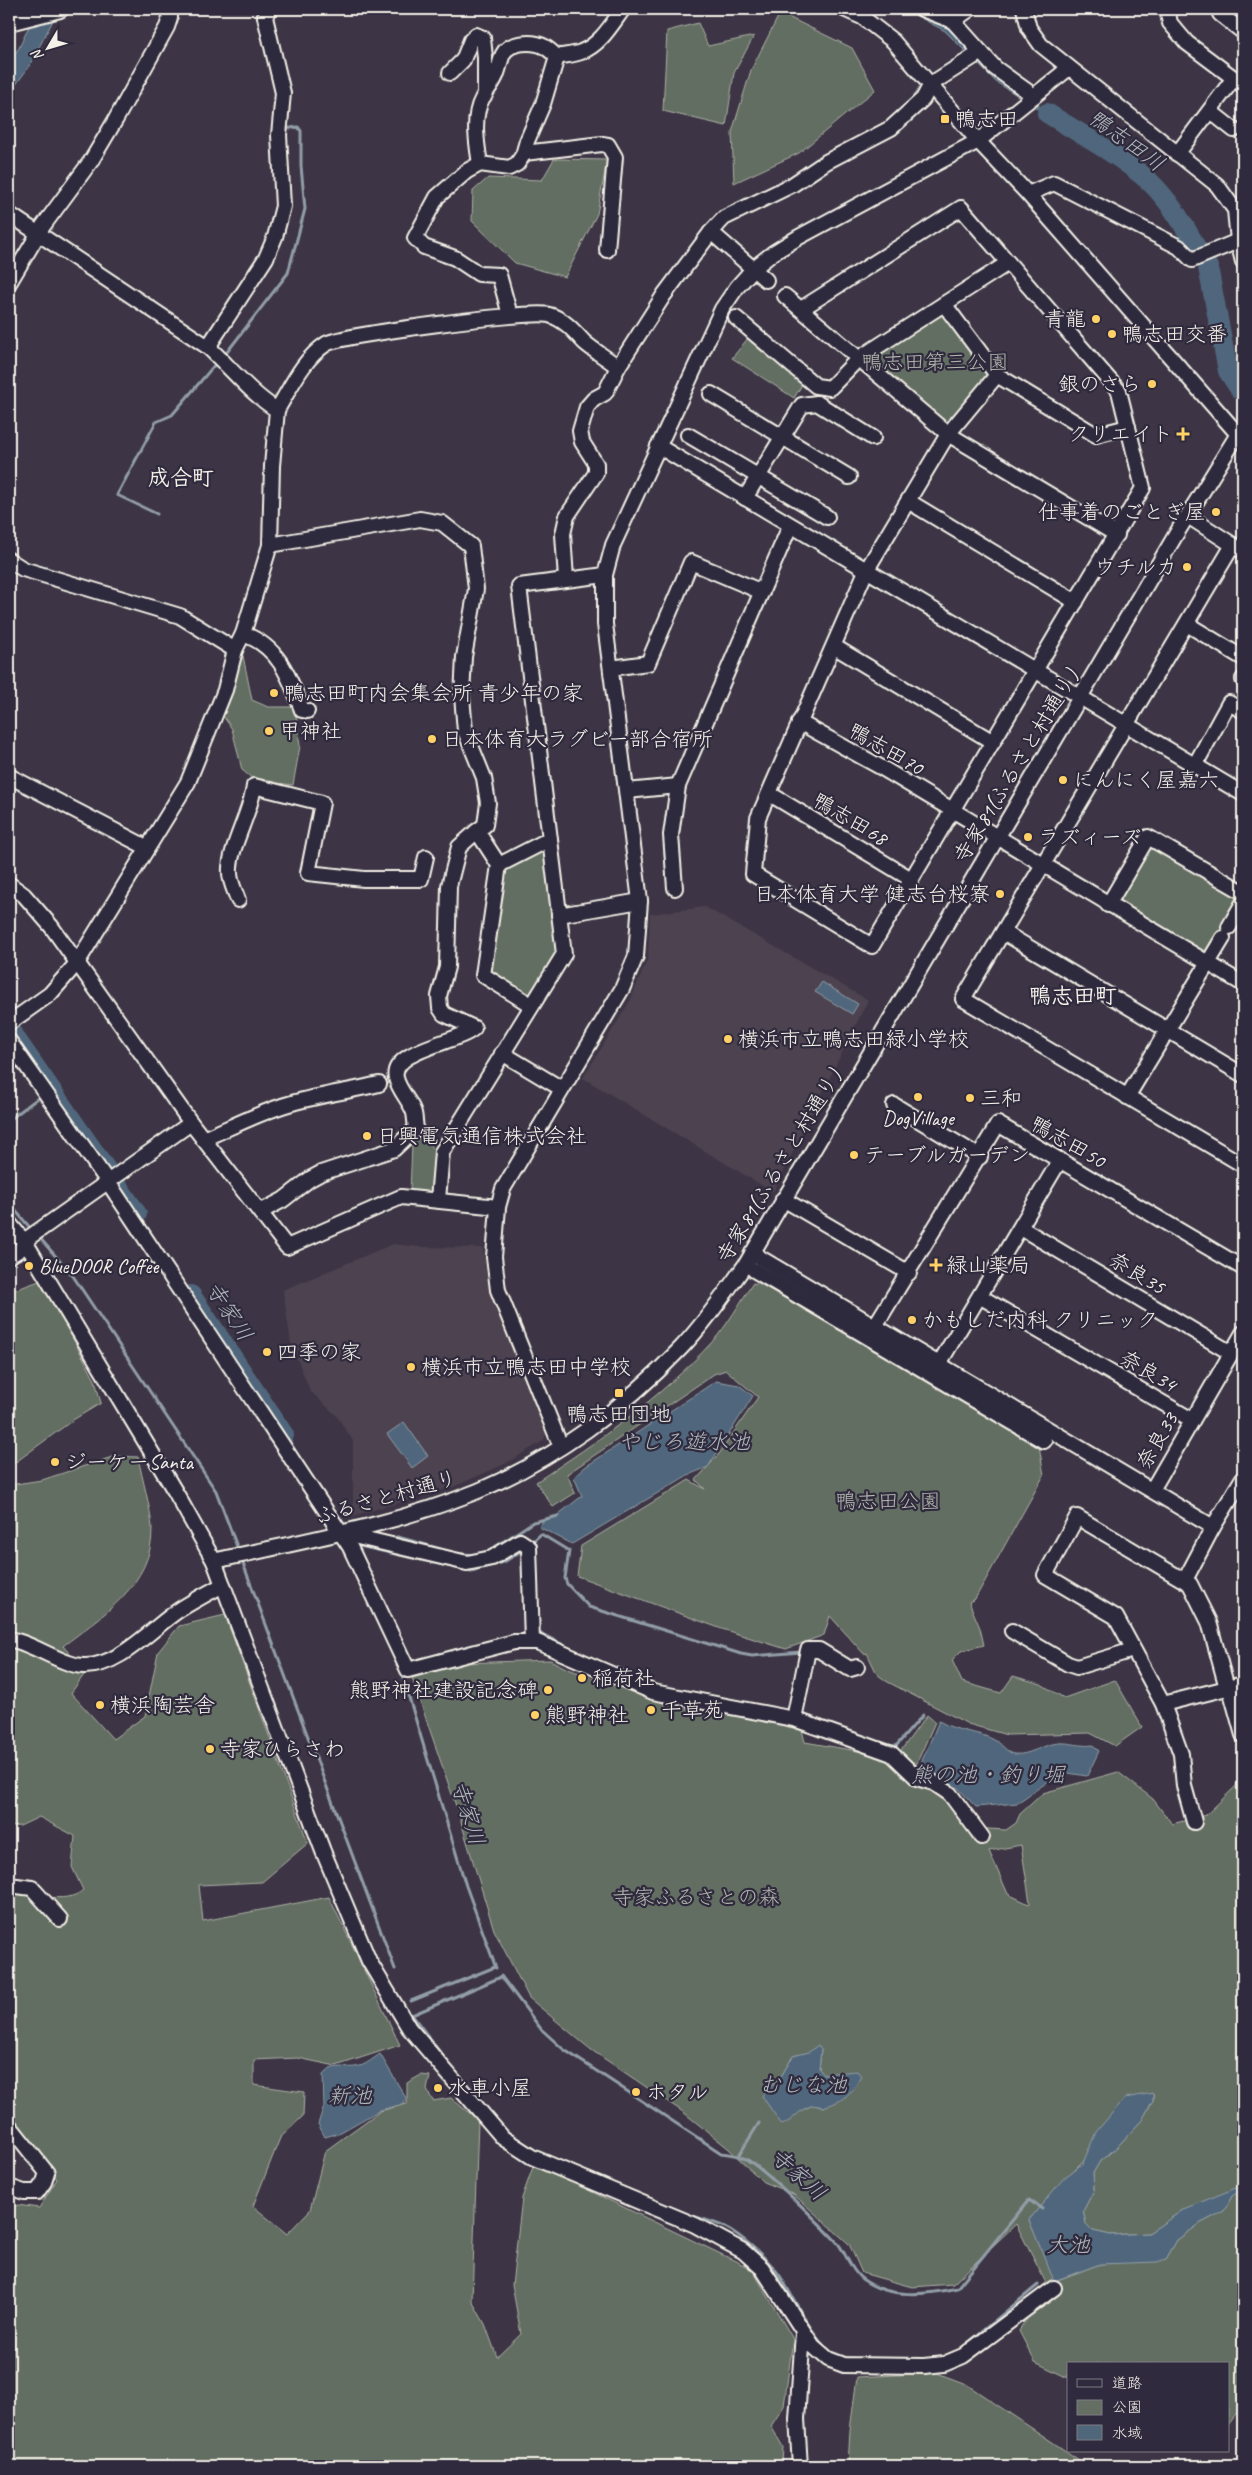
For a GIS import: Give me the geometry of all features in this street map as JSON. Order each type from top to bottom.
[{"type":"main road","points":[[9,22],[60,9]]},
{"type":"street","points":[[9,283],[39,233],[91,161],[116,119],[167,27],[170,9]]},
{"type":"street","points":[[208,347],[266,258],[283,206],[279,135],[283,93],[265,16],[269,9]]},
{"type":"street","points":[[480,164],[477,134],[478,113],[498,71],[503,53],[513,45],[527,44],[544,47],[557,57],[582,52],[600,38],[623,9]]},
{"type":"street","points":[[844,9],[862,17],[893,41],[978,141],[1028,194],[1241,434]]},
{"type":"street","points":[[922,9],[953,22],[976,55],[1034,96]]},
{"type":"street","points":[[953,22],[970,9]]},
{"type":"street","points":[[1024,9],[1029,28],[1041,45],[1217,185],[1239,205],[1238,241],[1243,262]]},
{"type":"street","points":[[1166,9],[1170,23],[1187,43],[1238,82],[1210,111],[1178,154]]},
{"type":"street","points":[[1224,9],[1220,14],[1243,32]]},
{"type":"street","points":[[450,73],[464,60],[471,40],[476,35],[483,38],[485,95]]},
{"type":"street","points":[[566,579],[563,534],[568,516],[596,473],[596,464],[582,442],[580,431],[587,407],[594,399],[605,393],[618,367],[664,296],[711,232],[724,218],[792,185],[826,162],[891,128],[923,99],[931,84],[976,55]]},
{"type":"street","points":[[510,315],[499,275],[479,274],[455,258],[424,247],[415,238],[437,197],[466,170],[480,164],[509,168],[517,164],[524,153],[527,141],[543,104],[557,57]]},
{"type":"street","points":[[561,1447],[498,1290],[494,1257],[498,1208],[503,1189],[632,968],[636,956],[640,901],[605,624],[605,575],[619,529],[722,309],[737,287],[754,268],[799,237],[978,141],[1069,68]]},
{"type":"street","points":[[1210,111],[1234,130]]},
{"type":"street","points":[[524,153],[602,144],[608,146],[615,158],[607,250]]},
{"type":"street","points":[[1028,194],[1054,183],[1179,247],[1192,260],[1238,241]]},
{"type":"street","points":[[801,308],[960,208],[1119,391],[1143,488],[872,946],[753,874],[758,818],[770,794],[799,722],[835,646],[866,571],[948,434],[997,376]]},
{"type":"street","points":[[9,214],[208,347],[256,396],[277,410]]},
{"type":"street","points":[[711,232],[766,280]]},
{"type":"street","points":[[736,318],[816,386],[830,388],[858,359],[1008,263]]},
{"type":"street","points":[[784,296],[801,308],[858,359],[948,434],[1116,535]]},
{"type":"street","points":[[944,304],[997,376],[1096,435],[1128,427]]},
{"type":"street","points":[[9,1023],[50,994],[77,963],[146,847],[188,782],[225,690],[235,650],[243,634],[270,545],[272,466],[277,410],[308,358],[328,342],[405,329],[510,315],[548,314],[574,329],[585,342],[618,367]]},
{"type":"street","points":[[711,394],[849,477]]},
{"type":"street","points":[[745,498],[781,436],[802,405],[816,403],[873,438]]},
{"type":"street","name":"寺家81(ふるさと村通り)","points":[[561,1447],[594,1425],[642,1386],[680,1349],[707,1317],[752,1253],[1188,516],[1241,434]]},
{"type":"street","points":[[688,435],[827,517]]},
{"type":"street","points":[[658,446],[1243,794]]},
{"type":"street","points":[[908,501],[1076,602]]},
{"type":"street","points":[[1188,516],[1238,548],[1187,624],[1126,723],[963,999],[1243,1165]]},
{"type":"street","points":[[260,1212],[283,1200],[321,1173],[394,1148],[403,1143],[416,1128],[414,1111],[406,1101],[395,1076],[397,1070],[416,1052],[463,1035],[474,1028],[444,1014],[440,1008],[439,996],[447,967],[449,886],[458,847],[485,825],[488,803],[484,778],[465,731],[462,696],[464,657],[476,589],[471,546],[442,523],[420,519],[270,545]]},
{"type":"street","points":[[675,888],[670,835],[678,786],[790,526]]},
{"type":"street","points":[[9,560],[24,569],[180,616],[235,650]]},
{"type":"street","points":[[611,668],[648,663],[691,562],[762,592]]},
{"type":"street","points":[[438,1200],[442,1152],[564,954],[519,586],[605,575]]},
{"type":"street","points":[[1187,624],[1243,658]]},
{"type":"street","points":[[243,634],[264,644],[276,654],[302,710],[308,711]]},
{"type":"street","points":[[835,646],[993,742]]},
{"type":"street","points":[[1195,764],[1232,698],[1243,711]]},
{"type":"street","name":"鴨志田70","points":[[799,722],[882,768],[952,812],[1243,984]]},
{"type":"street","points":[[9,776],[146,847]]},
{"type":"street","points":[[238,900],[230,872],[237,840],[252,802],[254,786],[322,803],[308,873],[364,879],[421,879],[426,857]]},
{"type":"street","points":[[627,792],[678,786]]},
{"type":"street","name":"鴨志田68","points":[[770,794],[911,879]]},
{"type":"street","points":[[476,831],[499,865],[483,975],[531,1006]]},
{"type":"street","points":[[1108,904],[1148,837],[1243,892]]},
{"type":"street","points":[[499,865],[550,839]]},
{"type":"street","points":[[9,884],[24,895],[52,926],[191,1123],[287,1247],[390,1200],[402,1197],[498,1208]]},
{"type":"street","points":[[559,915],[640,901]]},
{"type":"street","points":[[1127,1097],[1243,903]]},
{"type":"street","points":[[1003,932],[1243,1076]]},
{"type":"street","points":[[9,1041],[108,1182],[350,1547],[408,1670],[495,1646],[532,1641],[653,1692],[794,1719],[892,1754],[917,1778],[934,1783],[950,1794],[982,1836]]},
{"type":"street","points":[[502,1054],[562,1089]]},
{"type":"street","points":[[203,1139],[290,1104],[332,1092],[357,1090],[379,1084]]},
{"type":"street","points":[[894,1105],[980,1157]]},
{"type":"street","points":[[9,1256],[191,1123]]},
{"type":"street","name":"鴨志田50","points":[[875,1326],[980,1157],[998,1124],[1243,1268]]},
{"type":"street","points":[[939,1364],[981,1297],[1060,1160]]},
{"type":"street","points":[[783,1199],[908,1273]]},
{"type":"street","points":[[9,1223],[25,1243],[176,1493],[214,1561],[345,1906],[369,1961],[409,2028],[503,2138],[532,2157],[695,2225],[743,2251],[762,2268],[803,2333],[821,2353],[844,2365],[924,2366],[944,2364],[963,2356],[1054,2288]]},
{"type":"street","name":"奈良35","points":[[1021,1228],[1231,1353]]},
{"type":"street","points":[[752,1253],[1213,1527]]},
{"type":"street","points":[[754,1270],[1044,1440]]},
{"type":"street","name":"奈良34","points":[[981,1297],[1192,1420]]},
{"type":"street","name":"奈良33","points":[[1152,1490],[1243,1333]]},
{"type":"street","name":"ふるさと村通り","points":[[214,1561],[340,1533],[426,1509],[466,1495],[518,1471],[561,1447]]},
{"type":"street","points":[[1185,1580],[1213,1527],[1242,1483]]},
{"type":"street","points":[[1194,1822],[1184,1786],[1181,1754],[1163,1704],[1116,1617],[1045,1575],[1077,1517],[1190,1584],[1209,1622],[1227,1688],[1231,1692],[1243,1735]]},
{"type":"street","points":[[340,1533],[467,1564],[492,1558],[520,1541],[529,1547],[532,1641]]},
{"type":"street","points":[[9,1639],[22,1641],[70,1662],[85,1666],[93,1664],[122,1653],[147,1637],[178,1611],[223,1585]]},
{"type":"street","points":[[1012,1631],[1068,1664],[1077,1667],[1133,1650]]},
{"type":"street","points":[[794,1719],[808,1650],[819,1650],[850,1669],[857,1667]]},
{"type":"street","points":[[1163,1704],[1243,1684]]},
{"type":"street","points":[[9,1885],[32,1888],[60,1919]]},
{"type":"street","points":[[9,2125],[47,2173],[44,2182],[37,2192],[24,2192],[9,2187]]},
{"type":"street","points":[[800,2466],[797,2419],[803,2333]]},
{"type":"shaded area","name":"横浜市立鴨志田緑小学校","points":[[705,907],[868,1000],[773,1192],[583,1078],[630,1001],[648,958],[650,914]]},
{"type":"shaded area","name":"横浜市立鴨志田中学校","points":[[393,1244],[419,1247],[483,1248],[489,1288],[547,1432],[543,1441],[507,1463],[453,1487],[353,1516],[353,1441],[336,1415],[310,1391],[291,1343],[283,1290]]},
{"type":"green space","points":[[780,13],[852,48],[875,90],[799,153],[734,183],[732,132],[751,70]]},
{"type":"green space","points":[[698,23],[708,46],[754,36],[734,73],[726,126],[663,111],[667,31]]},
{"type":"green space","points":[[554,159],[607,160],[597,214],[565,277],[515,263],[472,221],[473,191],[488,178],[542,180]]},
{"type":"green space","name":"鴨志田第三公園","points":[[944,304],[997,375],[951,430],[866,359]]},
{"type":"green space","points":[[749,337],[803,383],[794,398],[732,358]]},
{"type":"green space","points":[[243,656],[252,700],[268,707],[295,707],[300,746],[293,785],[254,780],[242,770],[232,729],[221,713]]},
{"type":"green space","points":[[1154,846],[1240,895],[1240,901],[1209,954],[1203,955],[1122,908],[1117,900],[1147,847]]},
{"type":"green space","points":[[543,850],[547,852],[560,953],[533,995],[526,996],[492,974],[490,970],[504,876],[509,867]]},
{"type":"green space","points":[[421,1135],[436,1151],[434,1191],[429,1195],[410,1192],[412,1144]]},
{"type":"green space","points":[[42,1280],[95,1380],[101,1403],[73,1420],[9,1467],[9,1292]]},
{"type":"green space","name":"鴨志田公園","points":[[757,1282],[1039,1446],[1044,1475],[975,1599],[969,1602],[980,1628],[984,1645],[961,1651],[952,1660],[962,1682],[1001,1693],[1013,1676],[1041,1684],[1064,1698],[1115,1680],[1142,1727],[1115,1746],[1090,1733],[1007,1735],[968,1724],[886,1681],[877,1674],[867,1653],[864,1654],[830,1616],[824,1635],[786,1649],[722,1629],[577,1576],[581,1546],[689,1480],[705,1489],[696,1480],[719,1454],[758,1397],[726,1370],[714,1374],[567,1474],[575,1493],[553,1507],[536,1482],[628,1418],[672,1382],[718,1335],[753,1283],[756,1284]]},
{"type":"green space","points":[[115,1456],[138,1457],[151,1520],[150,1549],[144,1566],[135,1582],[122,1597],[94,1623],[63,1646],[86,1672],[71,1693],[113,1739],[145,1716],[158,1652],[179,1626],[225,1615],[308,1843],[262,1882],[199,1885],[203,1921],[329,1897],[400,2045],[336,2066],[298,2058],[254,2060],[254,2085],[304,2092],[303,2116],[280,2138],[253,2206],[287,2234],[310,2210],[325,2151],[380,2111],[407,2104],[407,2083],[421,2075],[430,2076],[427,2090],[433,2101],[451,2098],[478,2120],[472,2301],[485,2324],[497,2357],[521,2334],[512,2285],[522,2198],[534,2164],[752,2269],[793,2339],[784,2406],[771,2426],[783,2447],[782,2466],[9,2466],[9,2213],[17,2205],[39,2208],[57,2179],[9,2116],[9,1891],[58,1898],[76,1895],[83,1890],[72,1867],[75,1836],[39,1817],[20,1826],[9,1827],[9,1485],[42,1480]]},
{"type":"green space","name":"寺家ふるさとの森","points":[[550,1660],[568,1669],[674,1707],[753,1719],[802,1730],[805,1742],[886,1756],[957,1793],[972,1828],[1006,1830],[1016,1823],[1020,1814],[1043,1793],[1118,1772],[1153,1799],[1172,1824],[1206,1815],[1236,1786],[1242,1764],[1243,2406],[1230,2422],[1230,2362],[1067,2362],[1067,2378],[1035,2362],[1019,2331],[1048,2287],[1016,2224],[953,2284],[912,2287],[862,2273],[849,2244],[793,2194],[763,2182],[728,2148],[683,2112],[590,2049],[529,1998],[494,1930],[457,1809],[412,1678],[463,1663]],"holes":[[[1021,1845],[1030,1903],[1008,1894],[989,1851]],[[821,2050],[819,2069],[823,2074],[832,2074],[825,2107],[813,2105],[798,2112],[762,2096],[782,2075],[793,2056]],[[1153,2093],[1153,2100],[1142,2120],[1116,2148],[1100,2161],[1093,2173],[1094,2190],[1083,2211],[1086,2224],[1093,2231],[1110,2235],[1149,2233],[1186,2208],[1232,2196],[1224,2211],[1201,2223],[1177,2240],[1166,2259],[1100,2264],[1055,2281],[1029,2220],[1073,2171]]]},
{"type":"green space","points":[[927,1715],[935,1722],[915,1767],[899,1753]]},
{"type":"green space","points":[[937,2373],[966,2384],[1088,2466],[848,2466],[850,2430],[857,2377]]},
{"type":"water","points":[[37,9],[59,9],[28,68],[9,94],[9,61],[19,48]]},
{"type":"water","points":[[904,9],[911,9],[946,27],[975,53],[997,80],[1072,127],[1070,129],[996,82],[945,31]]},
{"type":"water","points":[[822,982],[858,1004],[852,1014],[815,992]]},
{"type":"water","name":"やじろ遊水池","points":[[716,1381],[739,1385],[753,1396],[708,1467],[688,1475],[572,1544],[539,1527],[543,1521],[555,1517],[582,1496],[574,1477],[585,1467]]},
{"type":"water","points":[[404,1422],[428,1456],[412,1468],[387,1434]]},
{"type":"water","name":"熊の池・釣り堀","points":[[939,1721],[954,1728],[990,1738],[1015,1754],[1026,1753],[1047,1745],[1059,1743],[1093,1745],[1099,1751],[1087,1776],[1062,1772],[1017,1803],[976,1807],[957,1787],[918,1770]]},
{"type":"water","name":"むじな池","points":[[818,2045],[821,2050],[819,2069],[823,2074],[857,2071],[861,2076],[843,2099],[824,2106],[807,2108],[782,2125],[762,2096],[782,2075],[793,2056],[809,2052]]},
{"type":"water","name":"新池","points":[[380,2054],[406,2098],[404,2104],[380,2110],[339,2133],[325,2137],[318,2124],[324,2106],[323,2075],[336,2067],[363,2065]]},
{"type":"water","name":"大池","points":[[1153,2093],[1153,2100],[1142,2120],[1116,2148],[1100,2161],[1093,2173],[1094,2190],[1083,2211],[1086,2224],[1093,2231],[1110,2235],[1149,2233],[1186,2208],[1236,2188],[1242,2190],[1232,2196],[1224,2211],[1201,2223],[1177,2240],[1166,2259],[1157,2262],[1100,2264],[1054,2281],[1029,2220],[1063,2179],[1083,2163],[1096,2132],[1125,2098]]},
{"type":"waterway","name":"鴨志田川","points":[[1047,113],[1113,154],[1150,182],[1176,214],[1197,249]]},
{"type":"waterway","points":[[224,356],[288,273],[305,209],[301,166],[301,131],[298,127],[284,129]]},
{"type":"waterway","name":"鴨志田川","points":[[1208,267],[1228,371],[1241,391]]},
{"type":"waterway","points":[[157,514],[117,495],[156,422],[172,415],[217,362]]},
{"type":"waterway","name":"寺家川","points":[[9,1029],[137,1214]]},
{"type":"waterway","points":[[9,1120],[42,1095]]},
{"type":"waterway","points":[[9,1203],[32,1230]]},
{"type":"waterway","points":[[38,1236],[73,1276],[216,1491],[239,1552]]},
{"type":"waterway","name":"寺家川","points":[[191,1295],[284,1435]]},
{"type":"waterway","points":[[389,1538],[398,1537],[455,1553],[474,1555],[489,1551],[533,1522],[558,1516]]},
{"type":"waterway","points":[[531,1543],[541,1534],[569,1551],[565,1578],[567,1584],[589,1607],[741,1654],[752,1656],[801,1652]]},
{"type":"waterway","points":[[355,1545],[471,1571],[504,1562],[524,1549]]},
{"type":"waterway","points":[[241,1558],[395,1969]]},
{"type":"waterway","points":[[535,1633],[542,1634],[579,1653]]},
{"type":"waterway","name":"寺家川","points":[[401,1671],[466,1886],[496,1968]]},
{"type":"waterway","points":[[887,1745],[896,1746],[923,1715]]},
{"type":"waterway","points":[[805,1716],[823,1722]]},
{"type":"waterway","points":[[411,2001],[495,1967]]},
{"type":"waterway","name":"寺家川","points":[[501,1976],[541,2029],[563,2049],[721,2153],[738,2156],[750,2161],[828,2233],[839,2245],[851,2266],[862,2279],[884,2290],[920,2294],[957,2288],[1029,2200],[1042,2209]]},
{"type":"waterway","points":[[448,2063],[412,2015],[501,1977]]},
{"type":"waterway","points":[[739,2155],[759,2123]]},
{"type":"waterway","points":[[681,2212],[725,2227],[747,2242],[762,2256],[780,2276],[817,2337],[834,2355]]},
{"type":"waterway","points":[[963,2347],[1038,2285]]},
{"type":"waterway","points":[[839,2357],[861,2359]]},
{"type":"waterway","points":[[879,2359],[906,2359]]},
{"type":"place","name":"鴨志田","points":[[945,119]]},
{"type":"place","name":"青龍","points":[[1096,319]]},
{"type":"place","name":"鴨志田交番","points":[[1112,334]]},
{"type":"place","name":"銀のさら","points":[[1152,384]]},
{"type":"place","name":"クリエイト","points":[[1183,434]]},
{"type":"place","name":"仕事着のごとぎ屋","points":[[1216,512]]},
{"type":"place","name":"ウチルカ","points":[[1187,567]]},
{"type":"place","name":"鴨志田町内会集会所 青少年の家","points":[[274,693]]},
{"type":"place","name":"甲神社","points":[[269,731]]},
{"type":"place","name":"日本体育大ラグビー部合宿所","points":[[432,739]]},
{"type":"place","name":"にんにく屋嘉六","points":[[1063,780]]},
{"type":"place","name":"ラズィーズ","points":[[1028,837]]},
{"type":"place","name":"日本体育大学 健志台桜寮","points":[[1000,894]]},
{"type":"place","name":"横浜市立鴨志田緑小学校","points":[[728,1039]]},
{"type":"place","name":"DogVillage","points":[[918,1097]]},
{"type":"place","name":"三和","points":[[970,1098]]},
{"type":"place","name":"日興電気通信株式会社","points":[[367,1136]]},
{"type":"place","name":"テーブルガーデン","points":[[854,1155]]},
{"type":"place","name":"緑山薬局","points":[[936,1265]]},
{"type":"place","name":"BlueDOOR Coffee","points":[[29,1266]]},
{"type":"place","name":"かもしだ内科 クリニック","points":[[912,1320]]},
{"type":"place","name":"四季の家","points":[[267,1352]]},
{"type":"place","name":"横浜市立鴨志田中学校","points":[[411,1367]]},
{"type":"place","name":"鴨志田団地","points":[[619,1393]]},
{"type":"place","name":"ジーケーSanta","points":[[55,1462]]},
{"type":"place","name":"稲荷社","points":[[582,1678]]},
{"type":"place","name":"熊野神社建設記念碑","points":[[548,1690]]},
{"type":"place","name":"横浜陶芸舎","points":[[100,1705]]},
{"type":"place","name":"千草苑","points":[[651,1710]]},
{"type":"place","name":"熊野神社","points":[[535,1715]]},
{"type":"place","name":"寺家ひらさわ","points":[[210,1749]]},
{"type":"place","name":"水車小屋","points":[[438,2088]]},
{"type":"place","name":"ホタル","points":[[636,2092]]},
{"type":"district","name":"成合町","points":[[181,477]]},
{"type":"district","name":"鴨志田町","points":[[1073,995]]}]
